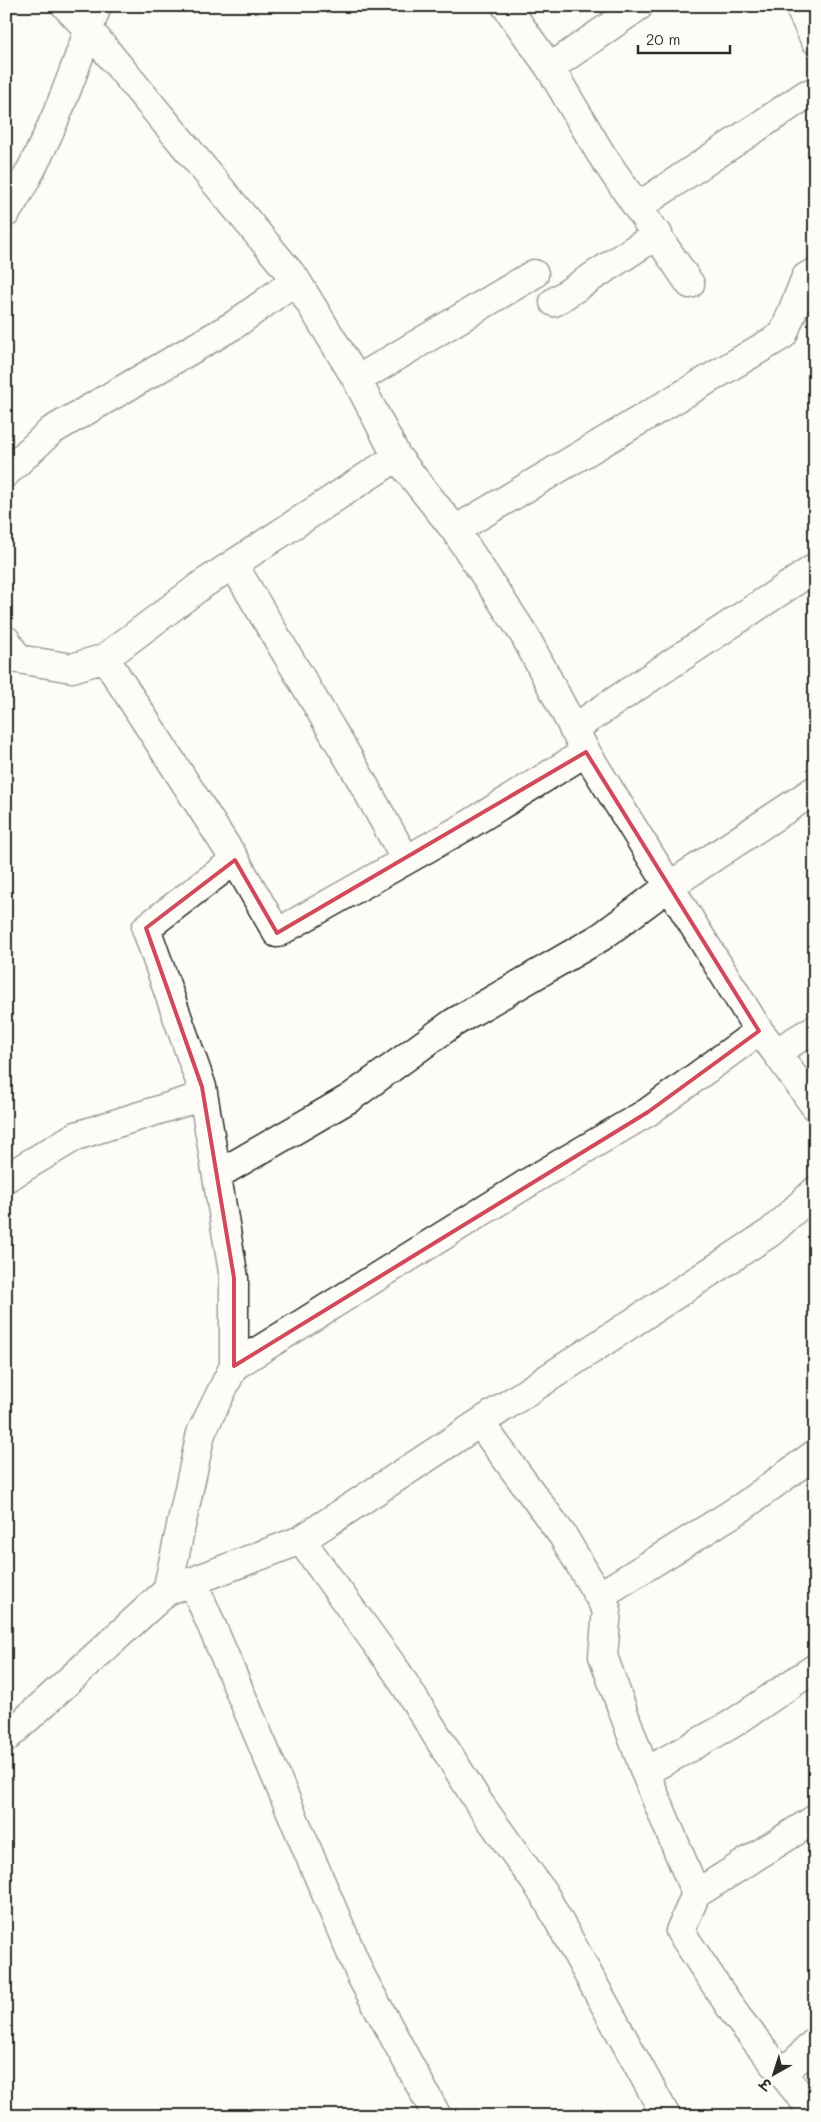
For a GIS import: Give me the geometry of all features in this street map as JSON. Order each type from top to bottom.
[{"type":"street","points":[[66,6],[93,18],[296,280],[357,380],[397,457],[455,530],[525,636],[586,752],[668,887],[759,1031],[815,1106]]},
{"type":"street","points":[[506,6],[550,68],[601,154],[658,234],[690,284]]},
{"type":"street","points":[[550,68],[639,6]]},
{"type":"street","points":[[799,6],[815,40]]},
{"type":"street","points":[[6,212],[33,168],[69,86],[93,18]]},
{"type":"street","points":[[638,206],[800,99],[815,92]]},
{"type":"street","points":[[554,302],[658,234]]},
{"type":"street","points":[[455,530],[782,335],[806,277],[815,272]]},
{"type":"street","points":[[357,380],[534,274]]},
{"type":"street","points":[[6,473],[51,432],[234,325],[296,280]]},
{"type":"street","points":[[6,640],[18,659],[72,668],[105,658],[233,564],[397,457]]},
{"type":"street","points":[[233,564],[355,769],[406,860]]},
{"type":"street","points":[[573,729],[815,568]]},
{"type":"street","points":[[105,658],[231,853],[277,933],[406,860],[586,752]]},
{"type":"street","points":[[217,1175],[350,1098],[453,1023],[601,937],[668,887],[815,790]]},
{"type":"street","points":[[167,1591],[201,1433],[234,1366],[234,1278],[204,1096],[146,928],[235,860],[231,853]]},
{"type":"street","points":[[776,1052],[815,1029]]},
{"type":"street","points":[[234,1366],[534,1180],[648,1112],[759,1031]]},
{"type":"street","points":[[6,1178],[76,1136],[204,1096]]},
{"type":"street","points":[[6,1738],[167,1591],[301,1540],[771,1232],[815,1191]]},
{"type":"street","points":[[480,1423],[563,1536],[607,1610],[602,1656],[645,1772],[696,1894]]},
{"type":"street","points":[[599,1596],[741,1508],[815,1454]]},
{"type":"street","points":[[301,1540],[397,1672],[478,1803],[544,1894],[666,2116]]},
{"type":"street","points":[[194,1582],[361,1976],[438,2116]]},
{"type":"street","points":[[645,1772],[732,1724],[769,1701],[815,1668]]},
{"type":"street","points":[[815,1819],[696,1894],[680,1931],[738,2017],[815,2114]]},
{"type":"street","points":[[784,2074],[815,2042]]},
{"type":"highlighted area","points":[[586,752],[759,1031],[648,1112],[234,1366],[234,1278],[202,1087],[146,928],[235,860],[277,933]]}]
